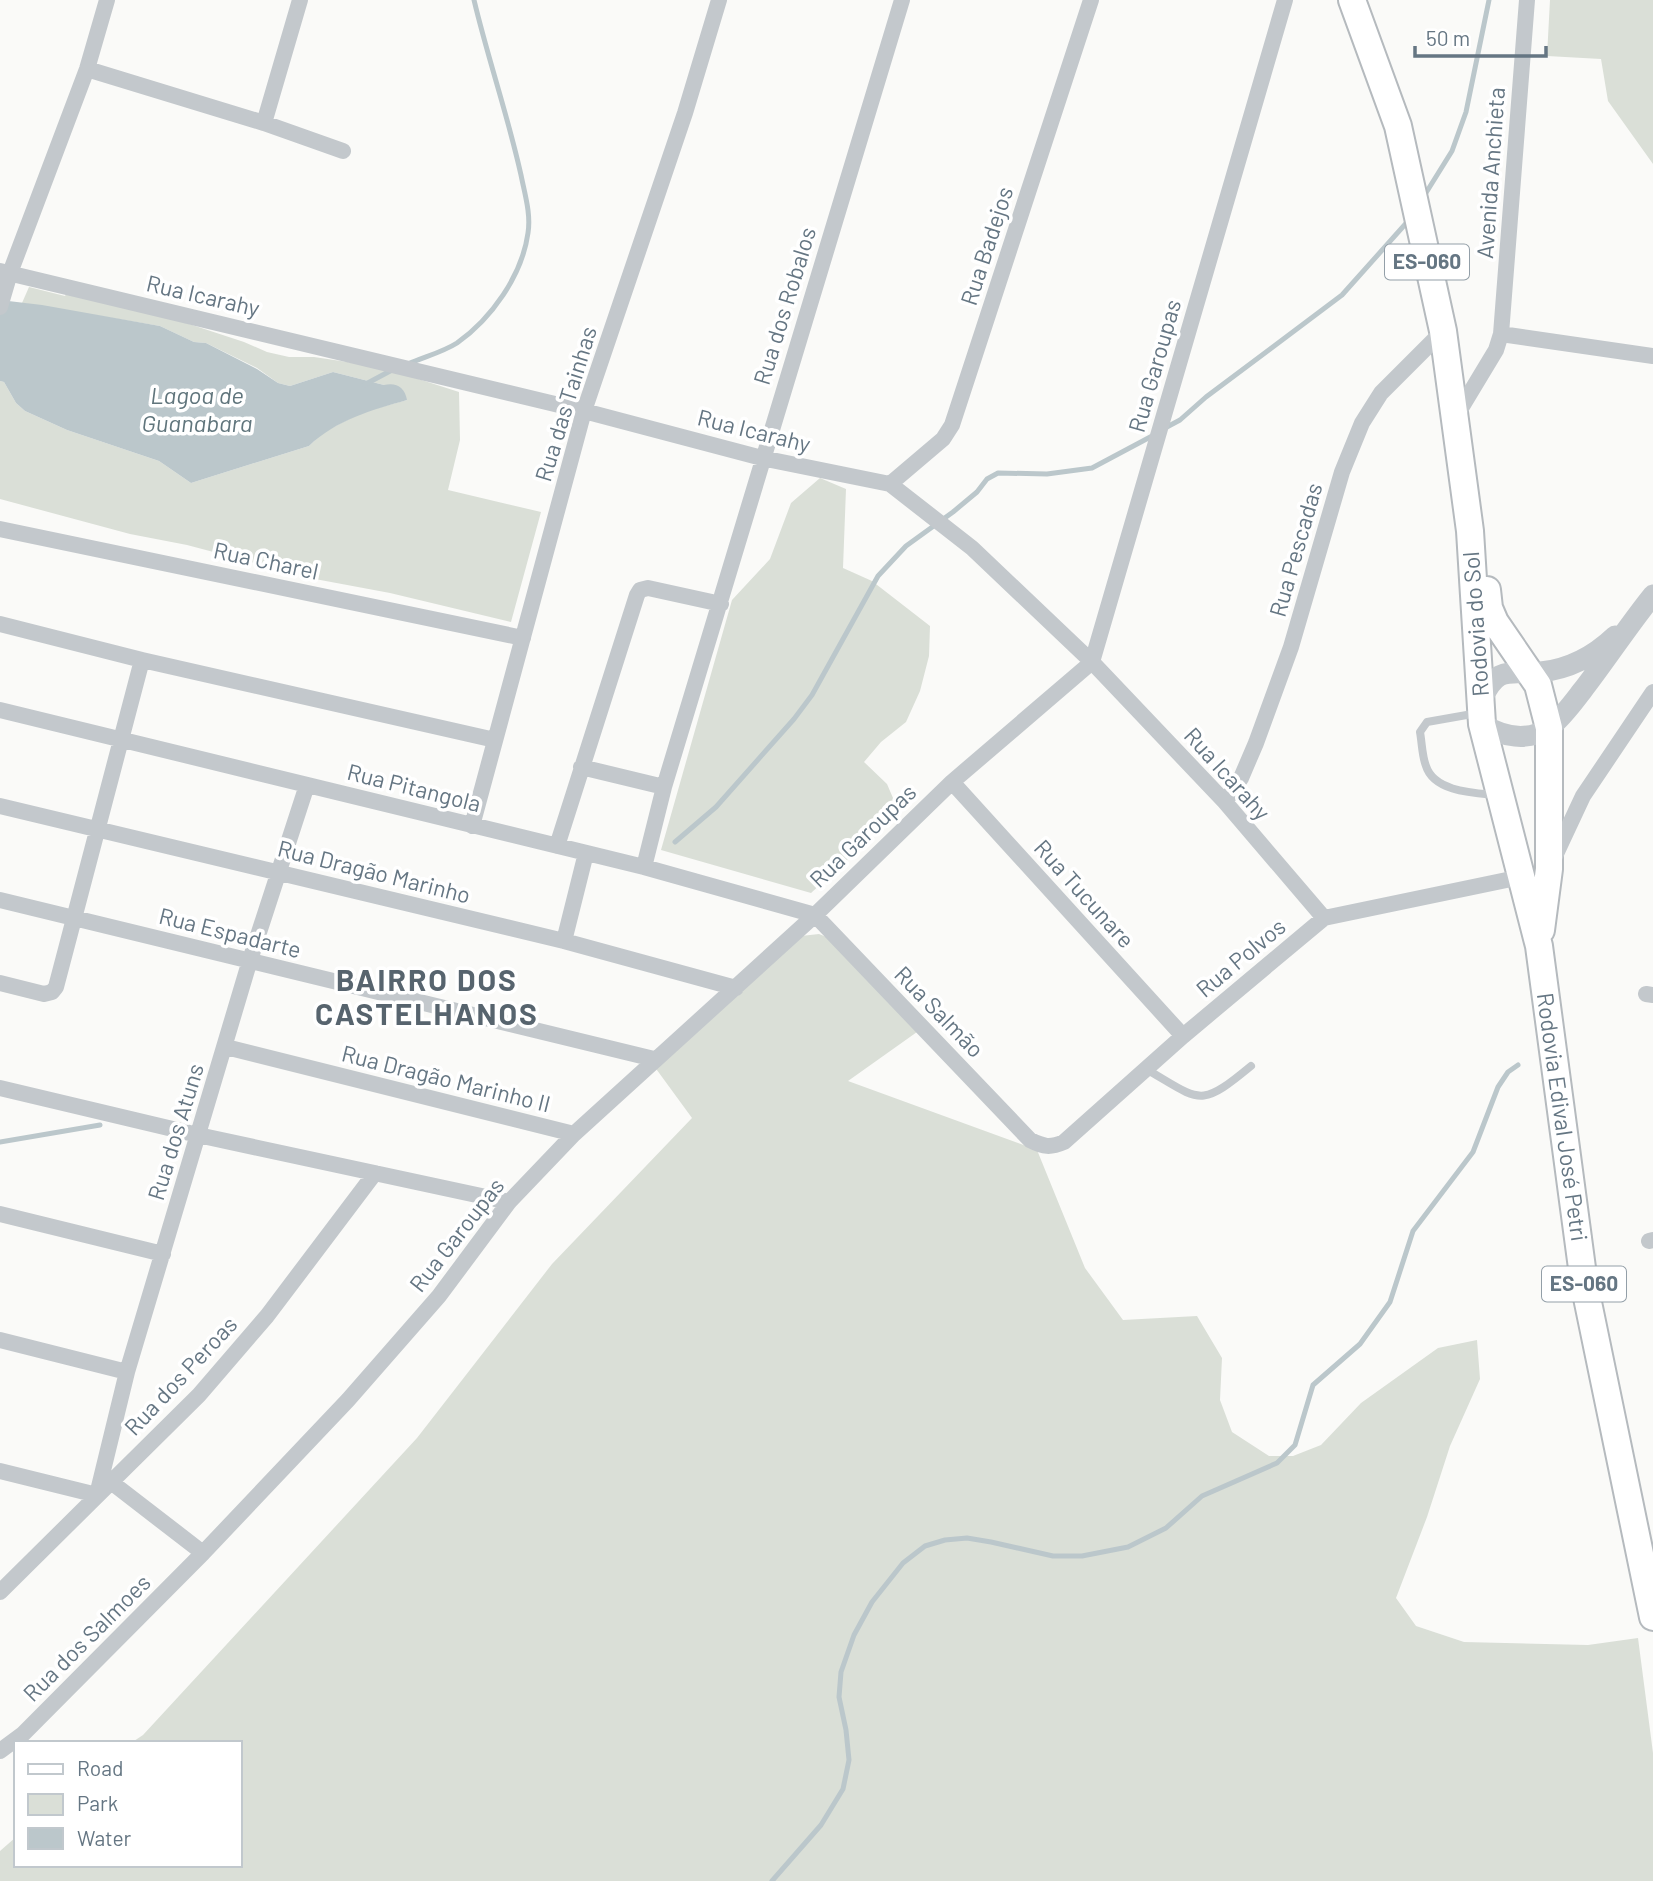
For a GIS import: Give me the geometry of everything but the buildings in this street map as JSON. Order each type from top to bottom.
[{"type":"main road","name":"ES-060","points":[[1352,0],[1398,127],[1443,331],[1470,531]]},
{"type":"main road","name":"Rodovia do Sol","points":[[1470,531],[1495,622],[1538,685],[1549,728],[1549,869],[1539,946]]},
{"type":"main road","name":"Rodovia do Sol","points":[[1470,531],[1482,712],[1539,946]]},
{"type":"main road","name":"Rodovia Edival José Petri","points":[[1539,946],[1584,1283],[1653,1617]]},
{"type":"street","points":[[0,307],[5,272],[87,69],[107,0]]},
{"type":"street","points":[[264,122],[300,0]]},
{"type":"street","name":"Rua das Tainhas","points":[[472,826],[584,411],[685,113],[719,0]]},
{"type":"street","name":"Rua dos Robalos","points":[[644,867],[664,788],[721,604],[762,458],[902,0]]},
{"type":"street","name":"Rua Badejos","points":[[890,484],[943,439],[952,425],[1091,0]]},
{"type":"street","name":"Rua Garoupas","points":[[203,1553],[348,1400],[439,1296],[509,1202],[574,1134],[816,915],[952,782],[1093,662],[1285,0]]},
{"type":"street","name":"Avenida Anchieta","points":[[1454,420],[1496,350],[1502,334],[1527,0]]},
{"type":"street","points":[[87,69],[264,122],[343,151]]},
{"type":"street","name":"Rua Icarahy","points":[[5,272],[584,411],[762,458],[890,484],[972,548],[1093,662],[1225,803],[1324,918]]},
{"type":"street","name":"Rua Pescadas","points":[[1225,803],[1241,778],[1256,743],[1291,647],[1342,472],[1362,423],[1381,393],[1443,331]]},
{"type":"street","points":[[1502,334],[1653,356]]},
{"type":"street","name":"Rua Charel","points":[[0,529],[523,638]]},
{"type":"street","points":[[557,846],[640,590],[648,588],[721,604]]},
{"type":"street","points":[[1639,612],[1605,646],[1577,663],[1543,672],[1514,671],[1500,676],[1489,686],[1482,712],[1494,732],[1508,736],[1529,735],[1549,728],[1570,708],[1653,595]]},
{"type":"street","points":[[0,624],[142,660],[495,740]]},
{"type":"street","points":[[0,983],[44,994],[52,992],[56,987],[142,660]]},
{"type":"street","name":"Rodovia do Sol","points":[[1549,869],[1583,796],[1653,692]]},
{"type":"street","name":"Rua Pitangola","points":[[0,710],[644,867],[816,915]]},
{"type":"street","points":[[581,767],[664,788]]},
{"type":"street","name":"Rua Tucunare","points":[[952,782],[1183,1036]]},
{"type":"street","name":"Rua dos Atuns","points":[[97,1495],[127,1372],[250,960],[307,785]]},
{"type":"street","name":"Rua Dragão Marinho","points":[[0,806],[565,941],[736,988]]},
{"type":"street","points":[[565,941],[586,853]]},
{"type":"street","name":"Rua Polvos","points":[[1030,1140],[1043,1147],[1064,1142],[1183,1036],[1324,918],[1521,877]]},
{"type":"street","name":"Rua Espadarte","points":[[0,900],[654,1059]]},
{"type":"street","name":"Rua Salmão","points":[[816,915],[1030,1140]]},
{"type":"street","name":"Rua Dragão Marinho II","points":[[226,1047],[574,1134]]},
{"type":"street","points":[[0,1088],[198,1135],[509,1202]]},
{"type":"street","name":"Rua dos Peroas","points":[[0,1592],[199,1395],[267,1317],[375,1173]]},
{"type":"street","points":[[0,1214],[163,1254]]},
{"type":"street","points":[[0,1340],[127,1372]]},
{"type":"street","points":[[0,1471],[97,1495]]},
{"type":"street","points":[[111,1482],[203,1553]]},
{"type":"street","name":"Rua dos Salmoes","points":[[0,1751],[23,1734],[203,1553]]},
{"type":"lane","points":[[1482,712],[1427,722],[1420,732],[1426,768],[1430,775],[1451,789],[1502,796]]},
{"type":"lane","points":[[1146,1069],[1192,1096],[1207,1097],[1231,1083],[1251,1066]]},
{"type":"green space","points":[[1550,0],[1653,0],[1653,164],[1608,101],[1601,59],[1547,56]]},
{"type":"green space","points":[[29,287],[65,296],[67,292],[174,319],[267,352],[381,367],[459,392],[460,440],[448,490],[541,512],[511,622],[390,593],[315,579],[0,499],[0,381],[4,382],[16,403],[25,411],[67,430],[159,461],[191,483],[309,446],[324,432],[363,412],[407,400],[384,385],[333,372],[290,386],[278,383],[257,368],[206,343],[194,342],[160,326],[22,303]]},
{"type":"green space","points":[[820,478],[846,489],[843,568],[872,581],[930,626],[929,656],[920,691],[906,722],[881,742],[864,762],[887,784],[899,812],[811,893],[661,850],[732,600],[770,559],[791,503]]},
{"type":"green space","points":[[819,934],[834,940],[917,1032],[848,1081],[1037,1150],[1085,1268],[1123,1320],[1197,1316],[1222,1358],[1220,1400],[1232,1432],[1269,1456],[1293,1456],[1321,1445],[1361,1403],[1438,1348],[1477,1340],[1480,1379],[1450,1446],[1396,1598],[1416,1626],[1464,1642],[1588,1645],[1638,1638],[1653,1753],[1653,1881],[0,1881],[0,1851],[14,1839],[14,1867],[242,1867],[242,1741],[134,1741],[143,1735],[417,1438],[552,1264],[692,1118],[654,1066],[801,936]]},
{"type":"water","name":"Lagoa de Guanabara","points":[[0,300],[160,326],[194,342],[206,343],[278,383],[290,386],[333,372],[384,385],[396,385],[402,389],[407,400],[343,423],[309,446],[191,483],[159,461],[67,430],[25,411],[16,403],[4,382],[0,381]]},
{"type":"waterway","points":[[408,364],[452,346],[482,322],[512,280],[525,249],[528,233],[528,212],[521,175],[474,0]]},
{"type":"waterway","points":[[1424,196],[1452,151],[1466,112],[1489,0]]},
{"type":"waterway","points":[[1165,428],[1180,420],[1206,397],[1342,295],[1409,220]]},
{"type":"waterway","points":[[364,385],[392,370]]},
{"type":"waterway","points":[[675,842],[716,807],[794,719],[812,695],[878,576],[906,546],[953,512],[977,492],[987,479],[998,473],[1047,474],[1092,468],[1154,435]]},
{"type":"waterway","points":[[772,1881],[821,1825],[843,1789],[849,1760],[839,1697],[841,1672],[854,1635],[872,1602],[903,1563],[925,1546],[945,1540],[967,1538],[1053,1556],[1082,1556],[1128,1547],[1166,1528],[1202,1496],[1277,1463],[1295,1445],[1313,1385],[1360,1344],[1390,1302],[1413,1231],[1473,1152],[1498,1087],[1508,1072],[1518,1065]]},
{"type":"waterway","points":[[0,1142],[100,1125]]},
{"type":"district","name":"BAIRRO DOS CASTELHANOS","points":[[427,998]]}]
